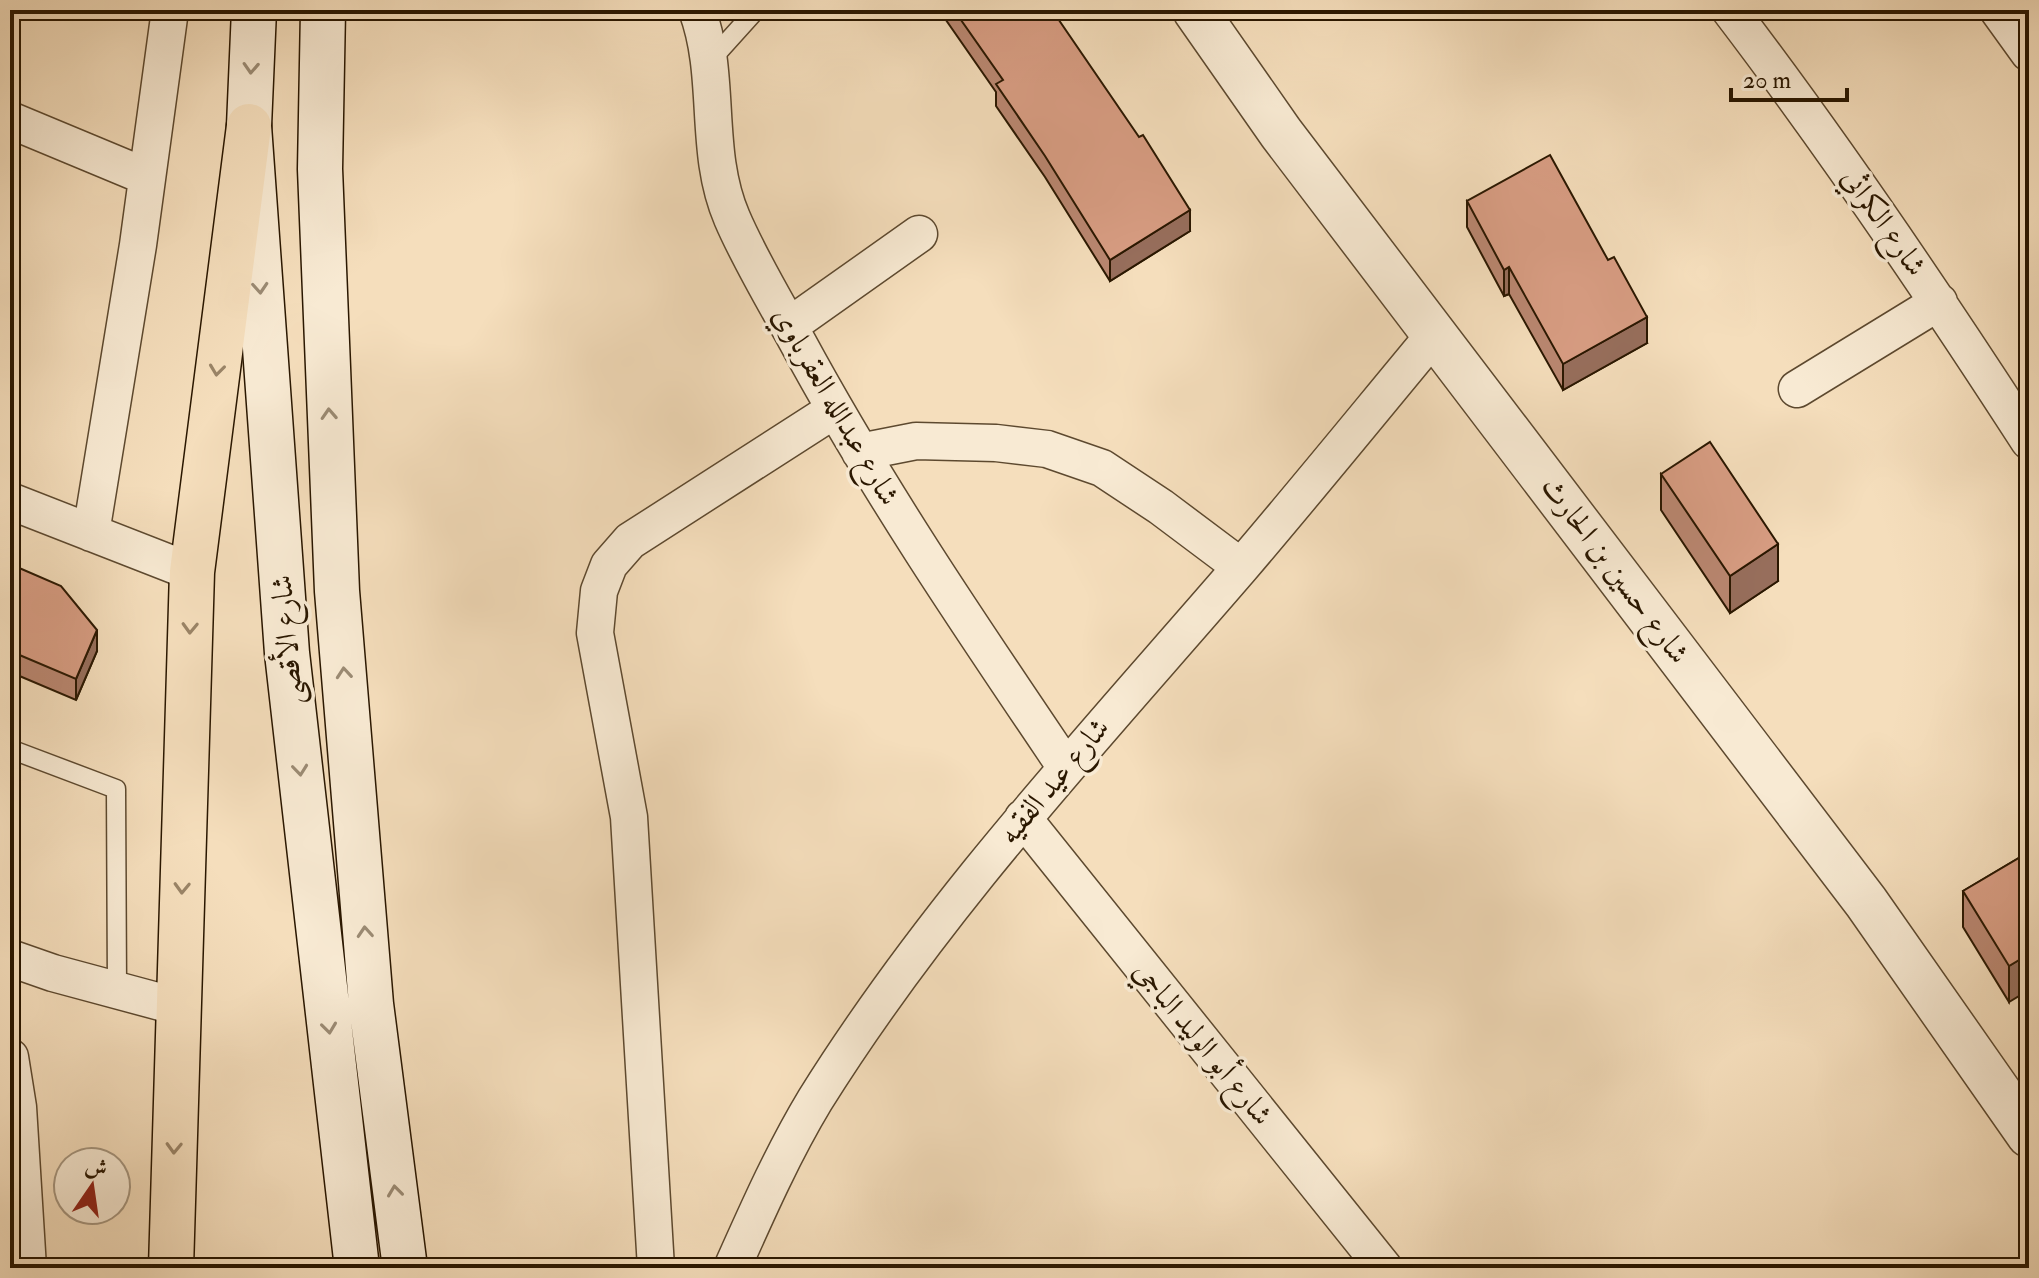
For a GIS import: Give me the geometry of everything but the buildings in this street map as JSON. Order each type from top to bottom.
[{"type":"highway","points":[[171,1268],[192,572],[249,126]]},
{"type":"main road","name":"شارع الأقصى","points":[[254,10],[249,126],[287,653],[357,1268]]},
{"type":"main road","name":"شارع الأقصى","points":[[323,10],[320,169],[337,591],[371,1004],[405,1268]]},
{"type":"main road","name":"شارع حسين بن الحارث","points":[[1195,10],[1281,133],[1866,902],[2029,1135]]},
{"type":"street","points":[[91,533],[170,10]]},
{"type":"street","name":"شارع عبدالله العقرباوي","points":[[697,10],[709,62],[716,158],[731,217],[834,410],[931,567],[1065,766]]},
{"type":"street","name":"شارع الكراثي","points":[[1730,10],[1791,89],[1939,302],[2029,441]]},
{"type":"street","points":[[1998,10],[2029,53]]},
{"type":"street","points":[[10,120],[147,177]]},
{"type":"street","points":[[789,326],[919,234]]},
{"type":"street","points":[[1797,389],[1939,302]]},
{"type":"street","name":"شارع عيد الفقيه","points":[[732,1268],[814,1102],[963,890],[1065,766],[1241,567],[1434,335]]},
{"type":"street","points":[[656,1268],[629,817],[595,633],[599,591],[609,565],[630,541],[834,410]]},
{"type":"street","points":[[860,452],[916,441],[996,443],[1047,449],[1102,468],[1161,507],[1241,567]]},
{"type":"street","points":[[10,501],[192,572]]},
{"type":"street","name":"شارع أبو الوليد الباجي","points":[[1023,818],[1384,1268]]},
{"type":"street","points":[[10,958],[53,973],[179,1007]]},
{"type":"street","points":[[10,1057],[18,1107],[28,1268]]},
{"type":"lane","points":[[709,62],[756,10]]},
{"type":"lane","points":[[10,749],[116,789],[117,990]]}]
